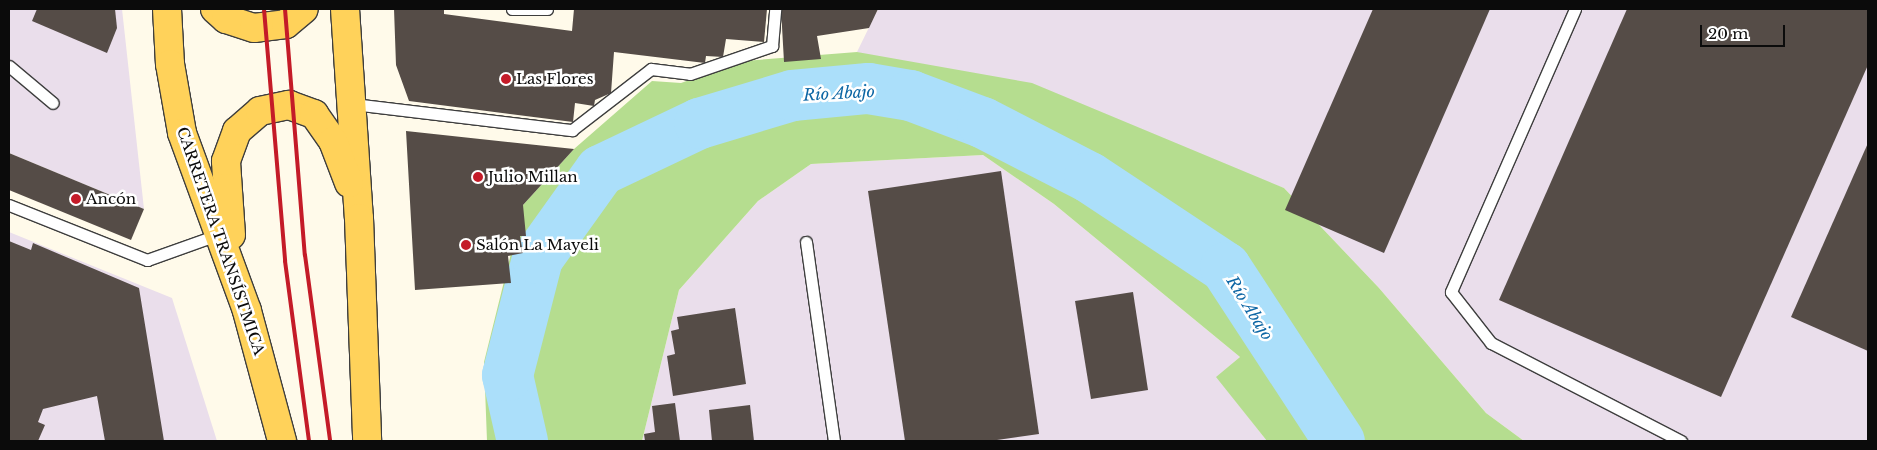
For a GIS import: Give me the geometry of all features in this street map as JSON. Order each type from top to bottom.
[{"type":"main road","name":"CARRETERA TRANSÍSTMICA","points":[[167,9],[170,64],[182,132],[234,273],[282,441]]},
{"type":"main road","points":[[215,9],[226,18],[254,28],[286,24],[304,9]]},
{"type":"main road","points":[[345,9],[353,104],[359,218],[367,441]]},
{"type":"main road","points":[[234,273],[226,161],[237,130],[260,111],[290,105],[314,114],[333,141],[359,218]]},
{"type":"lane","points":[[512,9],[547,9]]},
{"type":"lane","points":[[353,104],[572,130],[651,69],[690,74],[772,46],[775,9]]},
{"type":"lane","points":[[1575,9],[1451,292],[1491,344],[1681,441]]},
{"type":"lane","points":[[9,66],[53,103]]},
{"type":"lane","points":[[9,204],[147,260],[220,234]]},
{"type":"lane","points":[[806,242],[834,441]]},
{"type":"shaded area","points":[[9,9],[122,9],[144,209],[9,153]]},
{"type":"shaded area","points":[[878,9],[1868,9],[1868,441],[1524,441],[1486,413],[1379,288],[1284,188],[857,52]]},
{"type":"shaded area","points":[[983,155],[1054,204],[1240,357],[1217,377],[1267,441],[642,441],[679,290],[758,201],[811,164]]},
{"type":"shaded area","points":[[9,232],[172,298],[217,441],[9,441]]},
{"type":"green space","points":[[857,52],[1032,83],[1284,188],[1379,288],[1486,413],[1524,441],[1267,441],[1216,377],[1240,357],[1054,204],[983,155],[811,164],[758,201],[679,290],[642,441],[487,441],[484,362],[523,205],[574,149],[652,81],[681,83],[744,61]]},
{"type":"building","points":[[37,9],[115,9],[117,28],[107,53],[32,21]]},
{"type":"building","name":"Las Flores","points":[[394,9],[444,9],[444,14],[572,31],[574,9],[767,9],[764,42],[726,39],[723,57],[706,56],[705,63],[614,52],[611,93],[595,100],[594,106],[575,103],[573,122],[409,101],[396,65]]},
{"type":"building","points":[[781,9],[878,9],[869,28],[817,36],[821,59],[784,62]]},
{"type":"building","points":[[1373,9],[1490,9],[1384,253],[1285,210]]},
{"type":"building","points":[[1627,9],[1868,9],[1868,65],[1721,397],[1499,300]]},
{"type":"building","points":[[406,131],[574,149],[523,205],[526,236],[520,236],[523,253],[508,256],[511,283],[415,290]]},
{"type":"building","points":[[1868,143],[1868,351],[1791,317]]},
{"type":"building","name":"Ancón","points":[[9,153],[144,209],[131,240],[9,190]]},
{"type":"building","points":[[1001,171],[1039,434],[990,441],[905,441],[868,191]]},
{"type":"building","points":[[9,241],[31,250],[33,243],[139,288],[164,441],[105,441],[97,396],[43,409],[38,422],[45,425],[38,441],[9,441]]},
{"type":"building","points":[[1133,292],[1148,390],[1091,399],[1075,301]]},
{"type":"building","points":[[735,308],[746,384],[673,396],[667,356],[675,354],[671,331],[679,329],[677,317]]},
{"type":"building","points":[[675,403],[680,441],[645,441],[644,434],[655,432],[652,406]]},
{"type":"building","points":[[750,405],[754,441],[712,441],[709,410]]},
{"type":"waterway","name":"Río Abajo","points":[[522,441],[507,375],[537,258],[600,170],[699,123],[792,95],[868,88],[910,95],[982,122],[1089,177],[1225,267],[1339,441]]},
{"type":"railway","points":[[264,9],[285,261],[309,441]]},
{"type":"railway","points":[[285,9],[305,255],[330,441]]},
{"type":"place","name":"Las Flores","points":[[506,79]]},
{"type":"place","name":"Julio Millan","points":[[478,177]]},
{"type":"place","name":"Ancón","points":[[76,199]]},
{"type":"place","name":"Salón La Mayeli","points":[[466,245]]}]
